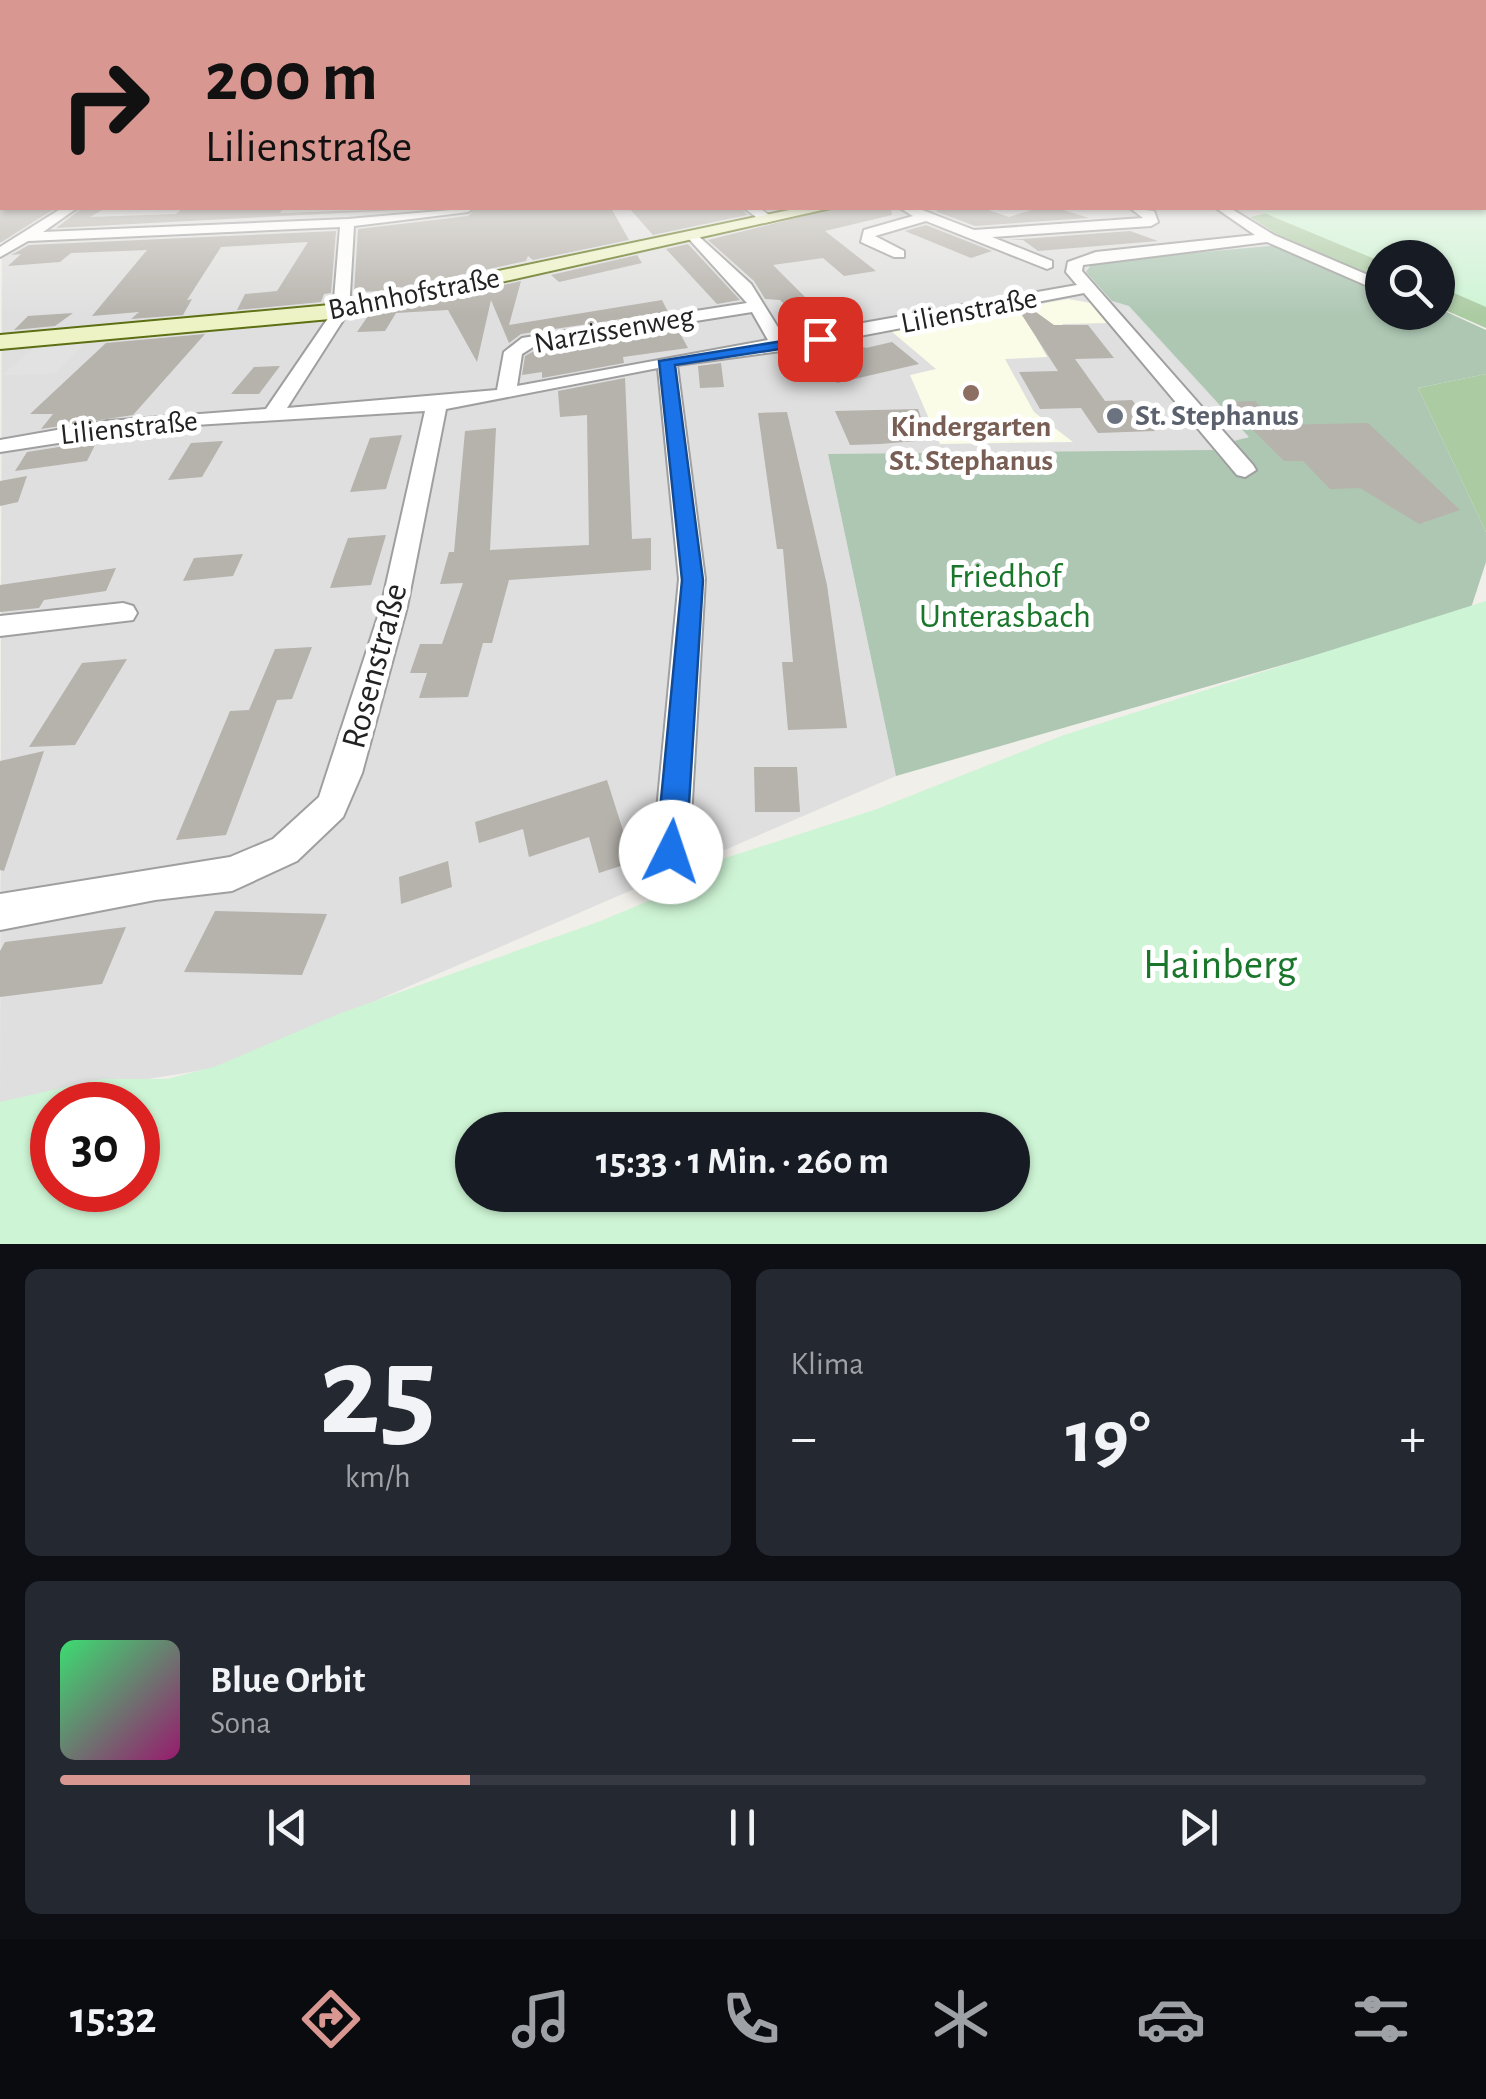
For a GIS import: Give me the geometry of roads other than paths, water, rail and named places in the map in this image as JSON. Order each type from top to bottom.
[{"type":"street","points":[[0,253],[67,210]]},
{"type":"street","points":[[284,227],[297,210]]},
{"type":"street","points":[[22,237],[348,223],[452,210]]},
{"type":"street","name":"Bahnhofstraße","points":[[0,342],[341,310],[694,236],[760,214],[801,210]]},
{"type":"street","points":[[912,210],[1047,264]]},
{"type":"street","points":[[1225,210],[1269,238],[1365,279]]},
{"type":"street","points":[[974,234],[1151,222],[1143,211]]},
{"type":"street","points":[[899,254],[866,238],[869,233],[928,216]]},
{"type":"street","points":[[266,415],[341,310],[341,266],[348,223]]},
{"type":"street","points":[[694,236],[760,306],[782,346]]},
{"type":"street","points":[[1245,470],[1074,272],[1076,262],[1269,238]]},
{"type":"street","name":"Lilienstraße","points":[[2,444],[266,415],[437,404],[667,361],[782,346],[1086,288]]},
{"type":"street","name":"Narzissenweg","points":[[506,394],[513,352],[528,342],[760,306]]},
{"type":"street","points":[[667,361],[692,580],[671,852]]},
{"type":"street","name":"Rosenstraße","points":[[0,912],[154,883],[232,874],[285,850],[331,807],[346,772],[394,607],[437,404]]},
{"type":"street","points":[[0,626],[122,612]]},
{"type":"place","name":"Kindergarten St. Stephanus","points":[[971,393]]},
{"type":"place","name":"St. Stephanus","points":[[1115,416]]},
{"type":"park label","name":"Friedhof Unterasbach","points":[[1005,596]]},
{"type":"park label","name":"Hainberg","points":[[1220,965]]}]
